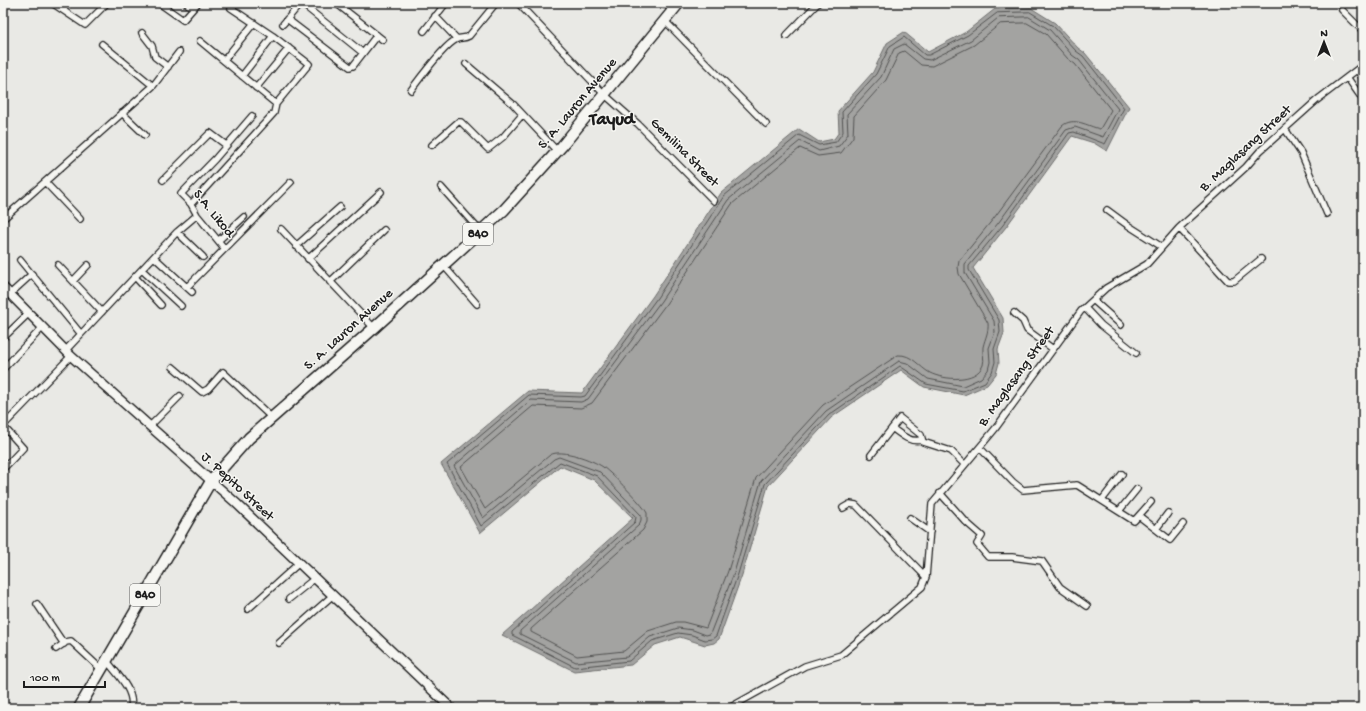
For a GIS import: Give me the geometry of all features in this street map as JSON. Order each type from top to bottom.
[{"type":"highway","name":"S. A. Lauron Avenue","points":[[81,707],[211,481],[249,438],[444,266],[481,232],[528,185],[676,7]]},
{"type":"street","points":[[52,3],[85,25],[107,3]]},
{"type":"street","points":[[63,10],[69,3]]},
{"type":"street","points":[[160,3],[183,20],[198,3]]},
{"type":"street","points":[[186,3],[194,8]]},
{"type":"street","points":[[283,24],[301,3],[363,53]]},
{"type":"street","points":[[336,3],[383,40]]},
{"type":"street","points":[[424,31],[446,3]]},
{"type":"street","points":[[411,90],[446,47],[457,39],[469,36],[496,3]]},
{"type":"street","name":"Gemilina Street","points":[[518,3],[604,94],[638,124],[714,201]]},
{"type":"street","points":[[664,3],[676,7]]},
{"type":"street","points":[[786,36],[818,3]]},
{"type":"street","points":[[191,204],[274,113],[276,104],[309,64],[254,22],[231,8]]},
{"type":"street","points":[[1342,10],[1363,31]]},
{"type":"street","points":[[435,16],[457,39]]},
{"type":"street","points":[[287,19],[348,66],[353,66],[377,35]]},
{"type":"street","points":[[665,21],[766,124]]},
{"type":"street","points":[[224,60],[254,22]]},
{"type":"street","points":[[142,33],[152,46],[155,57],[168,67]]},
{"type":"street","points":[[242,76],[273,36]]},
{"type":"street","points":[[200,41],[276,104]]},
{"type":"street","points":[[102,44],[153,86]]},
{"type":"street","points":[[256,88],[289,48]]},
{"type":"street","points":[[3,219],[153,86],[179,52]]},
{"type":"street","points":[[466,64],[513,104],[557,151]]},
{"type":"street","name":"B. Maglasang Street","points":[[729,708],[806,666],[841,656],[922,588],[926,577],[932,504],[964,464],[996,429],[1053,349],[1085,308],[1112,284],[1147,264],[1180,228],[1285,129],[1317,100],[1363,64]]},
{"type":"street","points":[[1357,70],[1363,78]]},
{"type":"street","points":[[1347,77],[1363,100]]},
{"type":"street","points":[[122,113],[145,135]]},
{"type":"street","points":[[432,145],[458,122],[461,122],[488,149],[503,137],[522,115]]},
{"type":"street","points":[[163,180],[210,133],[226,145],[252,116]]},
{"type":"street","points":[[1285,129],[1301,154],[1327,214]]},
{"type":"street","name":"S.A. Likod","points":[[225,249],[197,215],[191,204],[181,194],[226,145]]},
{"type":"street","points":[[45,182],[80,219]]},
{"type":"street","points":[[154,256],[189,289],[225,249],[291,182]]},
{"type":"street","points":[[441,187],[481,232]]},
{"type":"street","points":[[308,259],[381,192]]},
{"type":"street","points":[[296,246],[340,207]]},
{"type":"street","points":[[1106,210],[1162,247]]},
{"type":"street","points":[[3,469],[23,448],[3,426],[69,353],[81,334],[177,232],[197,215]]},
{"type":"street","points":[[219,240],[244,217]]},
{"type":"street","points":[[1180,228],[1228,281],[1234,281],[1261,259]]},
{"type":"street","points":[[281,229],[374,328]]},
{"type":"street","points":[[330,282],[384,230]]},
{"type":"street","points":[[177,232],[203,257]]},
{"type":"street","points":[[20,260],[81,334]]},
{"type":"street","points":[[58,265],[102,312]]},
{"type":"street","points":[[73,281],[88,265]]},
{"type":"street","points":[[444,266],[477,304]]},
{"type":"street","points":[[142,270],[181,306]]},
{"type":"street","points":[[10,294],[32,274]]},
{"type":"street","points":[[135,277],[161,305]]},
{"type":"street","name":"J. Pepito Street","points":[[3,288],[42,328],[211,481],[451,708]]},
{"type":"street","points":[[1093,300],[1122,324]]},
{"type":"street","points":[[1085,308],[1101,325],[1136,353]]},
{"type":"street","points":[[1014,313],[1023,321],[1027,330],[1053,349]]},
{"type":"street","points":[[3,338],[28,314]]},
{"type":"street","points":[[3,369],[42,328]]},
{"type":"street","points":[[172,367],[202,392],[208,389],[223,372],[272,418]]},
{"type":"street","points":[[150,426],[180,396]]},
{"type":"street","points":[[871,455],[900,418],[921,435],[921,440],[927,445],[951,451],[964,464]]},
{"type":"street","points":[[892,428],[916,442],[921,440]]},
{"type":"street","points":[[980,448],[1013,482],[1023,490],[1077,485],[1134,521],[1151,502]]},
{"type":"street","points":[[1102,500],[1122,474]]},
{"type":"street","points":[[1119,511],[1137,489]]},
{"type":"street","points":[[940,493],[966,522],[982,536],[977,544],[988,557],[1042,561],[1060,587],[1087,606]]},
{"type":"street","points":[[843,508],[850,504],[856,505],[926,577]]},
{"type":"street","points":[[1156,528],[1168,513]]},
{"type":"street","points":[[1139,516],[1170,540],[1183,524]]},
{"type":"street","points":[[910,518],[930,532]]},
{"type":"street","points":[[248,609],[298,564]]},
{"type":"street","points":[[289,599],[314,579]]},
{"type":"street","points":[[279,643],[332,596]]},
{"type":"street","points":[[37,604],[64,644]]},
{"type":"street","points":[[56,649],[71,641],[105,666],[131,694],[133,702],[131,708]]},
{"type":"water","points":[[1031,8],[1055,23],[1078,48],[1085,53],[1129,107],[1107,151],[1094,143],[1072,136],[1006,227],[973,268],[1003,318],[1004,333],[998,349],[999,363],[996,374],[987,385],[964,395],[924,387],[901,370],[832,417],[768,486],[742,575],[719,639],[714,643],[705,645],[680,637],[655,645],[631,665],[574,671],[502,635],[633,518],[594,480],[560,466],[480,533],[441,464],[528,391],[582,393],[653,296],[721,193],[799,129],[819,142],[834,139],[839,132],[838,111],[873,72],[887,43],[904,32],[928,52],[966,32],[995,9]]},
{"type":"district","name":"Tayud","points":[[612,120]]}]
